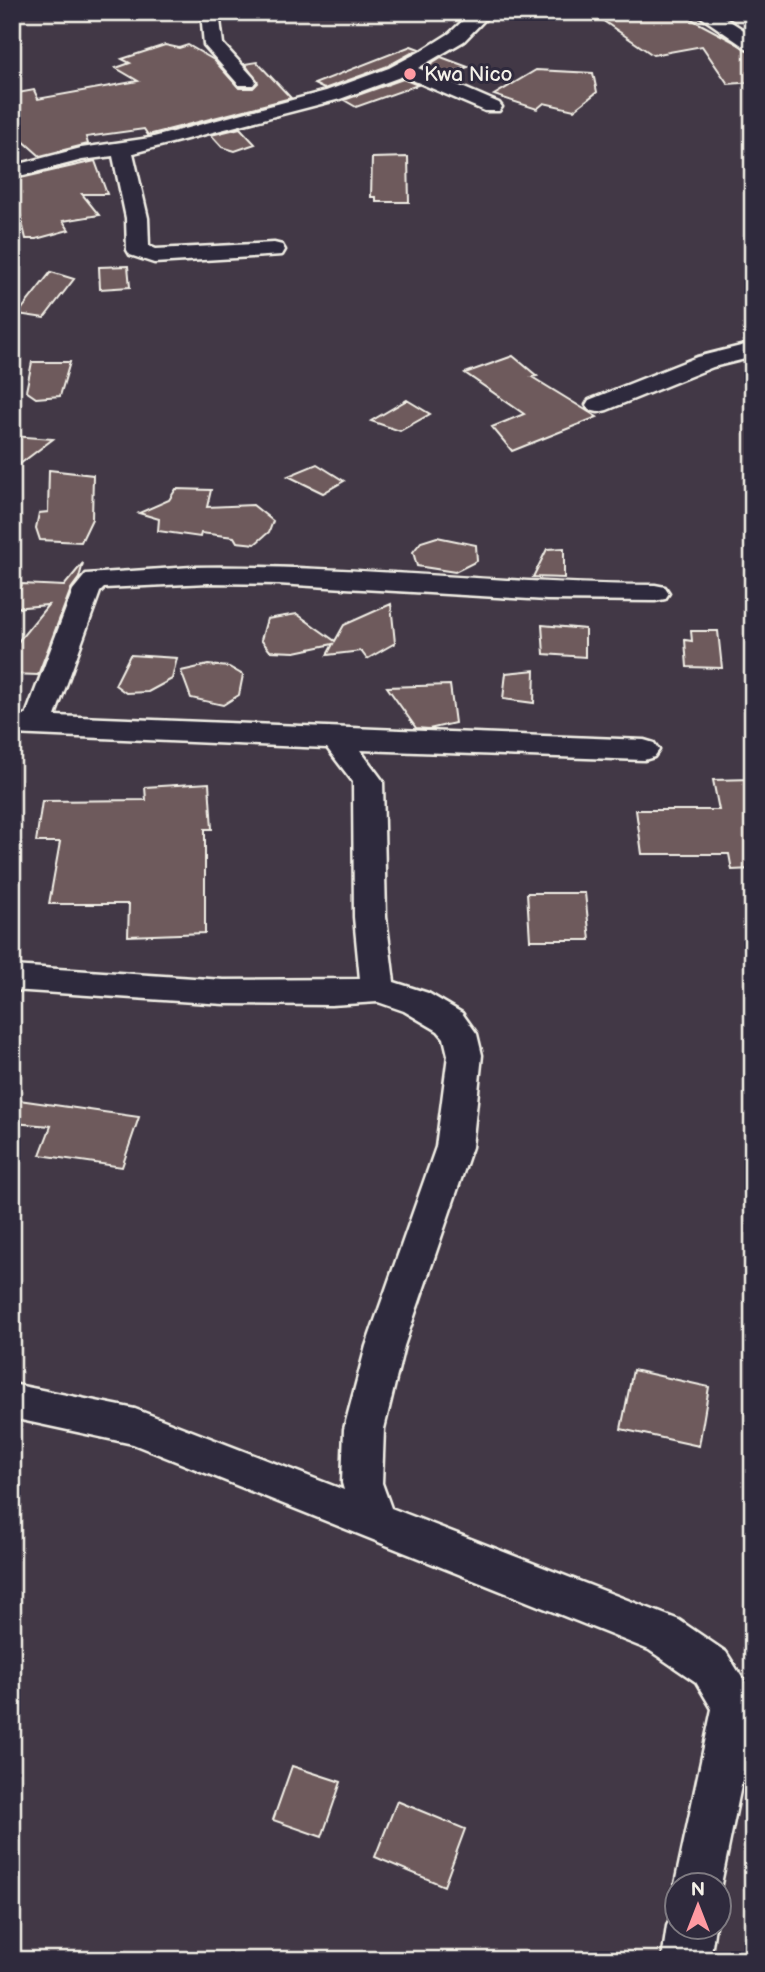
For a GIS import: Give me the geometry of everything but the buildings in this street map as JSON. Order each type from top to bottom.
[{"type":"street","points":[[210,12],[214,45],[246,81]]},
{"type":"street","points":[[12,172],[81,154],[195,132],[333,95],[403,69],[457,37],[483,12]]},
{"type":"street","points":[[703,12],[753,44]]},
{"type":"street","points":[[403,69],[492,107]]},
{"type":"street","points":[[122,148],[136,218],[138,250],[143,254],[154,256],[274,250]]},
{"type":"street","points":[[598,405],[705,362],[753,350]]},
{"type":"street","points":[[644,750],[24,725],[87,590],[96,580],[225,575],[526,588],[584,594],[655,593]]},
{"type":"street","points":[[336,739],[368,781],[370,917],[378,990]]},
{"type":"street","points":[[368,781],[404,741]]},
{"type":"street","points":[[12,978],[224,992],[331,993],[378,990],[416,1002],[450,1022],[460,1034],[465,1055],[454,1147],[384,1346],[364,1429],[362,1483],[374,1521]]},
{"type":"street","points":[[12,1401],[135,1427],[446,1552],[664,1635],[711,1667],[735,1705],[701,1870]]},
{"type":"street","points":[[687,1960],[689,1940]]},
{"type":"place","name":"Kwa Nico","points":[[410,74]]}]
